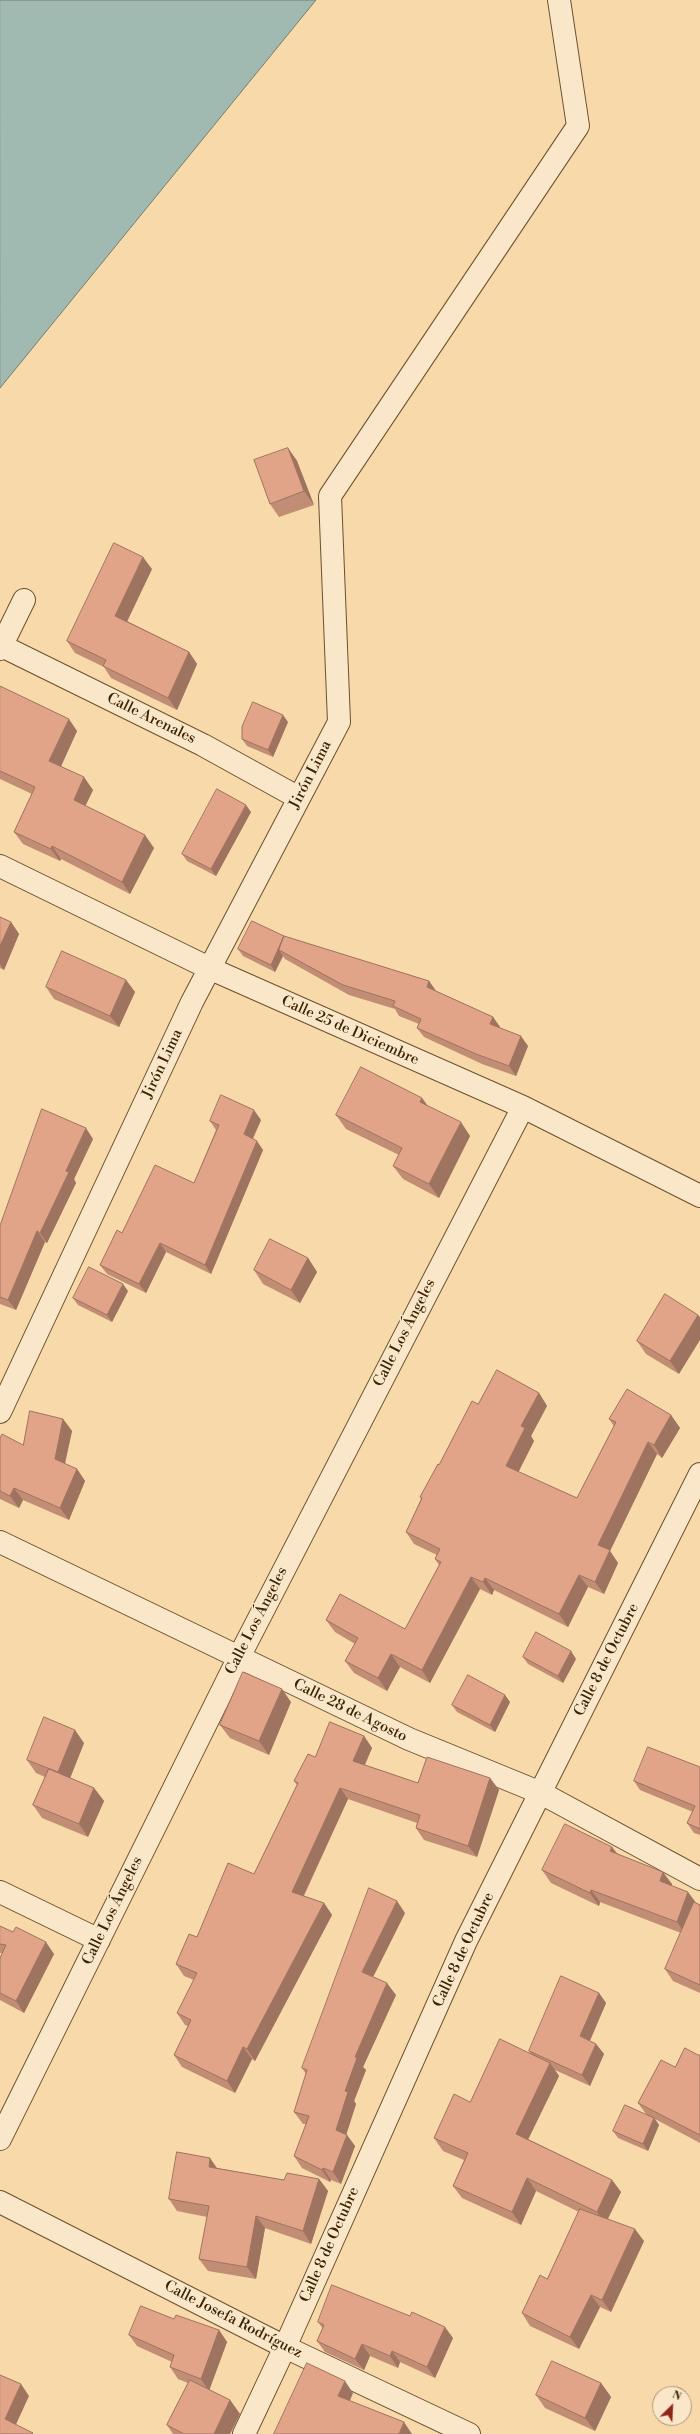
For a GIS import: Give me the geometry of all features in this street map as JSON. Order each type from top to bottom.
[{"type":"street","name":"Jirón Lima","points":[[0,1412],[192,1002],[339,722],[330,496],[578,126],[558,0]]},
{"type":"street","points":[[1,647],[24,600]]},
{"type":"street","name":"Calle Arenales","points":[[1,647],[203,745],[300,798]]},
{"type":"street","name":"Calle 25 de Diciembre","points":[[0,866],[210,969],[523,1107],[700,1196]]},
{"type":"street","name":"Calle Los Ángeles","points":[[0,2139],[239,1657],[523,1107]]},
{"type":"street","name":"Calle 8 de Octubre","points":[[244,2434],[285,2347],[466,1941],[700,1474]]},
{"type":"street","name":"Calle 28 de Agosto","points":[[0,1542],[409,1739],[541,1793],[700,1879]]},
{"type":"street","points":[[0,1892],[99,1940]]},
{"type":"street","name":"Calle Josefa Rodríguez","points":[[0,2202],[285,2347],[469,2434]]},
{"type":"water","points":[[0,0],[316,0],[0,388]]},
{"type":"building","points":[[288,448],[304,491],[270,504],[254,460]]},
{"type":"building","points":[[114,543],[143,557],[115,616],[189,652],[168,698],[103,666],[106,660],[67,641]]},
{"type":"building","points":[[0,686],[69,719],[49,761],[84,777],[74,800],[145,835],[122,882],[52,846],[51,849],[14,832],[35,787],[0,771]]},
{"type":"building","points":[[253,702],[283,715],[268,750],[242,739],[242,727]]},
{"type":"building","points":[[217,789],[246,805],[211,869],[182,854]]},
{"type":"building","points":[[0,917],[11,922],[0,946]]},
{"type":"building","points":[[252,921],[284,936],[271,965],[238,949]]},
{"type":"building","points":[[284,936],[429,981],[427,987],[493,1017],[490,1024],[521,1036],[509,1066],[476,1054],[417,1028],[421,1019],[393,1006],[395,1001],[343,985],[279,950]]},
{"type":"building","points":[[62,951],[126,980],[110,1016],[46,987]]},
{"type":"building","points":[[361,1067],[422,1098],[420,1102],[461,1122],[429,1184],[393,1166],[402,1148],[336,1115]]},
{"type":"building","points":[[221,1095],[254,1110],[244,1134],[257,1141],[205,1265],[160,1243],[139,1284],[100,1265],[117,1230],[122,1233],[155,1165],[194,1183],[219,1125],[210,1121]]},
{"type":"building","points":[[42,1109],[86,1128],[66,1171],[69,1172],[40,1233],[37,1231],[8,1300],[0,1297],[0,1226]]},
{"type":"building","points":[[270,1239],[308,1258],[291,1290],[254,1270]]},
{"type":"building","points":[[89,1267],[123,1284],[107,1315],[73,1298]]},
{"type":"building","points":[[665,1294],[698,1315],[670,1361],[637,1341]]},
{"type":"building","points":[[497,1370],[539,1393],[521,1426],[525,1428],[506,1466],[577,1498],[616,1422],[609,1419],[627,1389],[671,1415],[654,1445],[648,1442],[598,1545],[610,1550],[595,1582],[579,1575],[559,1614],[485,1578],[483,1582],[471,1577],[422,1670],[391,1654],[378,1678],[345,1661],[358,1638],[326,1620],[340,1594],[405,1629],[441,1562],[435,1559],[440,1549],[406,1532],[422,1498],[420,1497],[438,1464],[439,1465],[472,1401],[478,1404]]},
{"type":"building","points":[[30,1411],[63,1419],[55,1459],[77,1469],[60,1508],[14,1488],[10,1496],[0,1491],[0,1438],[2,1434],[23,1445]]},
{"type":"building","points":[[536,1632],[571,1651],[558,1676],[523,1657]]},
{"type":"building","points":[[243,1672],[282,1689],[259,1741],[220,1725]]},
{"type":"building","points":[[468,1675],[505,1695],[490,1725],[452,1705]]},
{"type":"building","points":[[44,1717],[75,1730],[58,1772],[27,1760]]},
{"type":"building","points":[[330,1722],[364,1736],[353,1761],[418,1783],[427,1757],[490,1778],[468,1846],[416,1828],[420,1815],[340,1788],[292,1892],[324,1903],[247,2049],[243,2047],[227,2081],[174,2055],[191,2020],[177,2013],[197,1973],[176,1964],[189,1934],[197,1937],[228,1863],[254,1874],[298,1783],[294,1781],[308,1754],[315,1757]]},
{"type":"building","points":[[648,1747],[700,1767],[700,1829],[687,1823],[695,1806],[634,1781]]},
{"type":"building","points":[[49,1769],[94,1788],[79,1824],[33,1805]]},
{"type":"building","points":[[565,1824],[612,1847],[610,1851],[663,1872],[660,1881],[688,1892],[677,1922],[591,1890],[590,1893],[542,1870]]},
{"type":"building","points":[[369,1888],[397,1901],[362,1972],[387,1983],[355,2057],[357,2058],[345,2091],[348,2092],[336,2130],[347,2135],[333,2172],[323,2168],[322,2170],[294,2156],[309,2116],[294,2112],[307,2070],[302,2068]]},
{"type":"building","points":[[694,1902],[700,1905],[700,1985],[665,1969]]},
{"type":"building","points":[[0,1926],[13,1932],[16,1927],[46,1942],[16,2001],[0,1993],[0,1958],[6,1945],[0,1944]]},
{"type":"building","points":[[561,1976],[599,1993],[580,2036],[596,2044],[582,2075],[529,2051]]},
{"type":"building","points":[[500,2039],[550,2063],[516,2134],[612,2180],[597,2212],[527,2178],[512,2212],[453,2186],[468,2153],[434,2138],[454,2094],[470,2102]]},
{"type":"building","points":[[685,2048],[700,2055],[700,2135],[638,2103],[661,2060],[675,2067]]},
{"type":"building","points":[[625,2105],[654,2118],[643,2144],[613,2131]]},
{"type":"building","points":[[177,2152],[210,2158],[209,2167],[284,2180],[287,2173],[319,2179],[303,2231],[256,2216],[247,2267],[199,2259],[209,2206],[169,2199]]},
{"type":"building","points":[[580,2209],[635,2229],[602,2300],[591,2295],[570,2337],[522,2313],[540,2275],[547,2279]]},
{"type":"building","points":[[332,2285],[410,2316],[412,2312],[445,2327],[427,2367],[392,2351],[390,2356],[362,2344],[355,2359],[317,2341],[324,2325],[318,2322]]},
{"type":"building","points":[[141,2306],[174,2319],[176,2315],[219,2330],[201,2379],[170,2367],[174,2355],[129,2335]]},
{"type":"building","points":[[552,2361],[601,2383],[585,2418],[536,2395]]},
{"type":"building","points":[[307,2363],[345,2381],[338,2396],[404,2422],[399,2434],[274,2434]]},
{"type":"building","points":[[0,2375],[21,2384],[5,2419],[33,2433],[32,2434],[0,2434]]},
{"type":"building","points":[[190,2380],[230,2400],[214,2434],[184,2434],[167,2425]]}]
